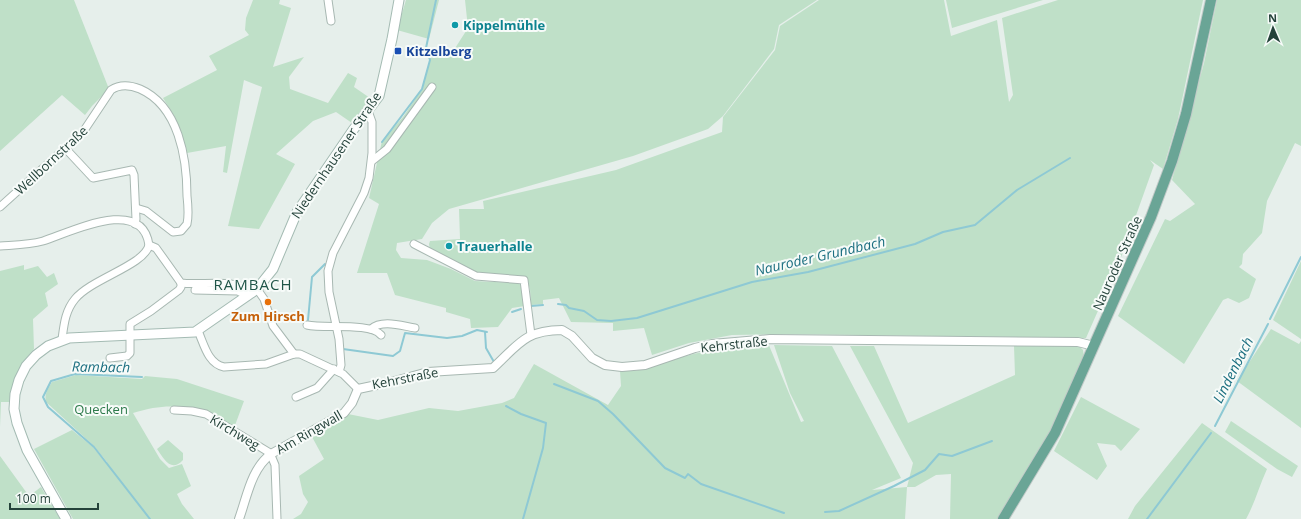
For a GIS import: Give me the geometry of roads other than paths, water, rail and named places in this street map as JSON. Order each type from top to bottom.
[{"type":"main road","name":"Niedernhausener Straße","points":[[66,519],[24,443],[16,423],[14,409],[17,387],[26,366],[42,350],[62,339],[75,336],[184,334],[198,331],[253,293],[273,269],[297,212],[353,130],[376,101],[382,89],[399,0]]},
{"type":"main road","name":"Nauroder Straße","points":[[1003,519],[1055,433],[1151,217],[1172,161],[1186,114],[1211,0]]},
{"type":"street","points":[[328,0],[331,21]]},
{"type":"street","name":"Wellbornstraße","points":[[0,207],[89,124],[111,90],[121,86],[135,87],[150,94],[159,102],[172,122],[184,158],[187,184],[188,221],[184,229],[178,232],[170,231],[146,211],[136,208]]},
{"type":"street","points":[[372,161],[387,150],[432,87]]},
{"type":"street","points":[[296,398],[317,388],[337,371],[341,365],[337,328],[328,287],[329,266],[346,227],[364,193],[372,161],[372,122],[368,111]]},
{"type":"street","points":[[65,148],[93,178],[132,170],[134,175],[136,208],[135,224]]},
{"type":"street","points":[[0,246],[41,241],[108,220],[125,220],[135,224],[145,232],[149,245],[146,253],[138,260],[92,284],[78,295],[67,313],[62,339]]},
{"type":"street","points":[[414,244],[476,276],[524,280],[531,334]]},
{"type":"street","points":[[110,358],[127,356],[130,353],[130,324],[132,321],[151,311],[181,287],[181,282],[156,248],[149,245]]},
{"type":"street","points":[[181,282],[239,285],[264,299],[273,326],[294,354]]},
{"type":"street","points":[[195,290],[238,291],[253,293]]},
{"type":"street","points":[[371,329],[376,326],[388,324],[414,328]]},
{"type":"street","points":[[307,325],[371,329],[381,335]]},
{"type":"street","name":"Kehrstraße","points":[[358,389],[428,372],[493,368],[518,342],[531,334],[562,330],[572,336],[592,358],[605,365],[622,367],[644,365],[712,344],[770,339],[1078,342],[1094,346]]},
{"type":"street","points":[[198,331],[209,356],[218,366],[266,364],[294,354],[300,354],[347,377],[358,389]]},
{"type":"street","name":"Am Ringwall","points":[[239,519],[256,472],[261,463],[271,454],[339,417],[350,406],[358,389]]},
{"type":"street","name":"Kirchweg","points":[[174,410],[192,411],[206,414],[271,454]]},
{"type":"street","points":[[271,454],[275,465],[276,519]]},
{"type":"waterway","name":"Rambach","points":[[382,142],[422,89],[430,60],[426,48],[436,0]]},
{"type":"waterway","name":"Nauroder Grundbach","points":[[558,304],[584,311],[597,320],[611,321],[637,318],[752,282],[808,272],[915,244],[943,232],[975,225],[1017,190],[1070,158]]},
{"type":"waterway","name":"Lindenbach","points":[[1270,319],[1301,257]]},
{"type":"waterway","name":"Rambach","points":[[308,320],[312,277],[325,264]]},
{"type":"waterway","points":[[531,306],[543,305]]},
{"type":"waterway","points":[[512,312],[521,309]]},
{"type":"waterway","name":"Lindenbach","points":[[1215,426],[1268,324]]},
{"type":"waterway","points":[[343,349],[393,356],[400,351],[405,333],[447,338],[462,336],[477,330],[487,332]]},
{"type":"waterway","points":[[485,332],[486,348],[494,362]]},
{"type":"waterway","name":"Rambach","points":[[142,377],[75,374],[51,381],[43,397],[48,407],[94,447],[150,519]]},
{"type":"waterway","points":[[554,384],[598,401],[613,414],[665,468],[685,478],[688,474],[701,484],[784,513]]},
{"type":"waterway","points":[[506,406],[521,414],[546,423],[543,448],[523,519]]},
{"type":"waterway","name":"Lindenbach","points":[[1147,519],[1211,433]]},
{"type":"waterway","points":[[825,512],[839,511],[894,486],[925,470],[939,454],[952,456],[992,441]]},
{"type":"place","name":"Kippelmühle","points":[[455,25]]},
{"type":"place","name":"Kitzelberg","points":[[398,51]]},
{"type":"place","name":"Trauerhalle","points":[[449,246]]},
{"type":"place","name":"Zum Hirsch","points":[[268,302]]},
{"type":"district","name":"RAMBACH","points":[[253,285]]},
{"type":"park label","name":"Quecken","points":[[101,409]]}]
